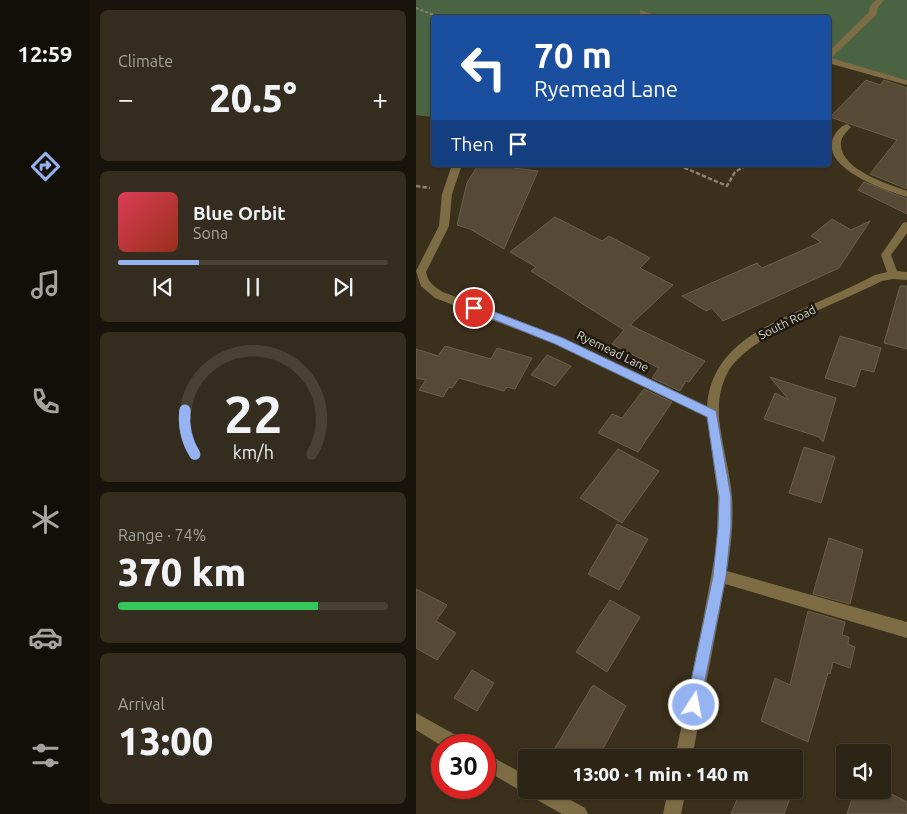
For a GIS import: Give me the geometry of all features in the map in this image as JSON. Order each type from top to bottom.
[{"type":"street","points":[[831,55],[873,13],[874,6],[880,0]]},
{"type":"street","points":[[644,12],[653,15]]},
{"type":"street","points":[[831,59],[907,83]]},
{"type":"street","points":[[846,126],[838,137],[836,144],[844,162],[866,178],[907,194]]},
{"type":"street","name":"Ryemead Lane","points":[[456,167],[446,194],[444,226],[421,272],[422,278],[428,287],[439,295],[559,341],[712,414]]},
{"type":"street","points":[[907,224],[886,255],[892,275],[907,276]]},
{"type":"street","name":"South Road","points":[[685,749],[720,576],[725,527],[725,497],[712,414],[712,397],[717,381],[726,365],[747,343],[762,333],[879,278],[892,275]]},
{"type":"street","points":[[720,576],[907,630]]},
{"type":"street","points":[[416,722],[437,734]]},
{"type":"street","points":[[496,767],[518,780]]},
{"type":"street","points":[[552,799],[579,814]]},
{"type":"street","points":[[672,814],[675,799]]},
{"type":"path","points":[[416,8],[434,15]]},
{"type":"path","points":[[683,167],[727,186],[735,172],[743,167]]},
{"type":"green space","points":[[416,0],[907,0],[907,80],[837,60],[831,65],[831,15],[431,15],[431,117],[416,115]]},
{"type":"building","points":[[866,80],[880,85],[884,80],[907,88],[907,189],[870,174],[897,140],[831,116]]},
{"type":"building","points":[[477,167],[515,167],[538,171],[504,249],[470,229],[457,225],[467,183]]},
{"type":"building","points":[[864,182],[907,199],[907,214],[858,190]]},
{"type":"building","points":[[555,217],[602,241],[609,236],[650,258],[640,268],[673,285],[630,325],[705,361],[689,382],[686,381],[680,391],[652,378],[659,368],[612,344],[624,330],[531,271],[536,267],[510,252]]},
{"type":"building","points":[[832,219],[851,230],[870,221],[839,268],[723,321],[712,308],[706,311],[682,296],[757,263],[762,268],[821,242],[811,236]]},
{"type":"building","points":[[900,286],[907,286],[907,349],[884,343]]},
{"type":"building","points":[[840,336],[881,348],[874,372],[861,369],[855,387],[825,378]]},
{"type":"building","points":[[445,346],[491,359],[497,348],[532,358],[515,389],[507,387],[504,391],[459,378],[452,388],[449,387],[443,397],[419,390],[426,380],[416,378],[416,349],[438,356]]},
{"type":"building","points":[[547,355],[571,366],[555,386],[531,375]]},
{"type":"building","points":[[770,377],[836,398],[823,442],[819,437],[764,419],[775,393],[789,400]]},
{"type":"building","points":[[644,389],[672,402],[638,452],[598,433],[612,414],[622,418]]},
{"type":"building","points":[[804,447],[835,457],[821,503],[789,493]]},
{"type":"building","points":[[618,449],[659,471],[622,523],[580,498]]},
{"type":"building","points":[[617,524],[648,539],[619,590],[588,574]]},
{"type":"building","points":[[829,538],[863,550],[850,604],[813,594]]},
{"type":"building","points":[[416,589],[447,605],[436,621],[456,633],[437,660],[416,648]]},
{"type":"building","points":[[610,600],[640,617],[607,672],[576,652]]},
{"type":"building","points":[[808,611],[845,622],[842,635],[849,637],[848,644],[855,647],[850,668],[833,662],[808,742],[761,721],[775,678],[790,685]]},
{"type":"building","points":[[472,670],[494,683],[477,711],[454,698]]},
{"type":"building","points":[[593,685],[626,706],[603,749],[555,748]]},
{"type":"building","points":[[891,794],[907,802],[907,814],[847,814],[852,799],[891,799]]},
{"type":"building","points":[[737,799],[790,799],[784,814],[731,814]]},
{"type":"route","points":[[474,308],[559,341],[712,414],[725,497],[725,527],[720,576],[694,705]]}]
